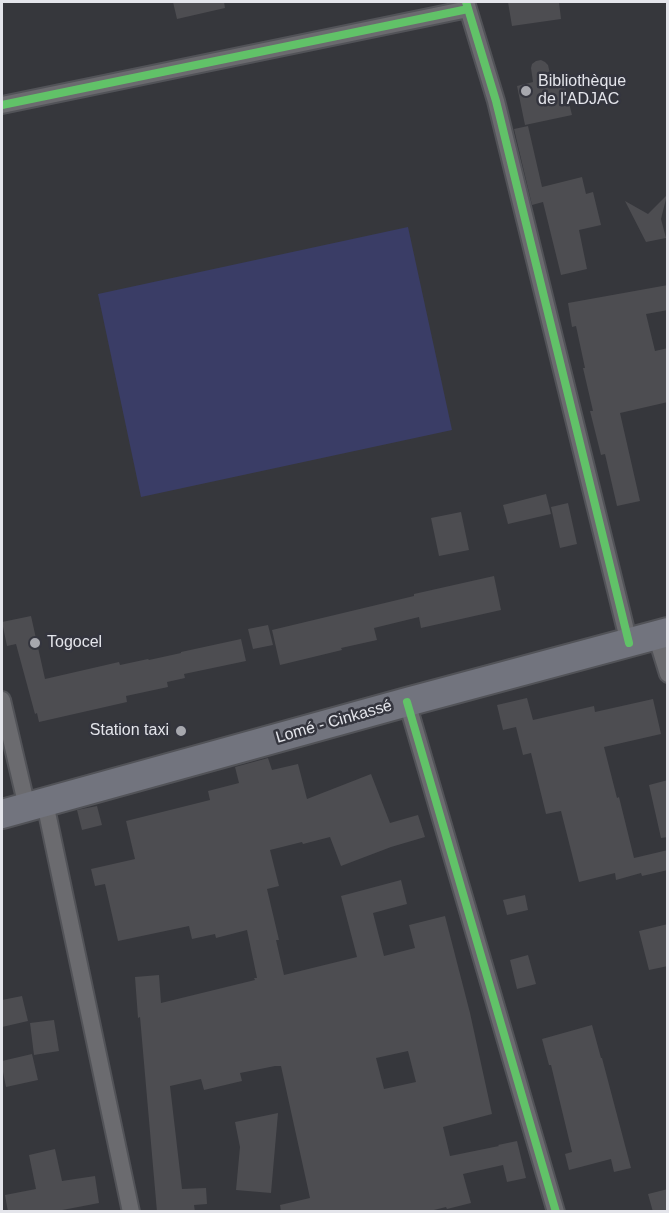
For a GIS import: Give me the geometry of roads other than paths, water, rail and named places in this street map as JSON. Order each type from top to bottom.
[{"type":"highway","name":"Lomé - Cinkassé","points":[[24,808],[662,634]]},
{"type":"street","points":[[2,105],[467,5],[496,101],[629,643]]},
{"type":"street","points":[[662,634],[668,674]]},
{"type":"street","points":[[2,700],[24,808],[131,1212]]},
{"type":"street","points":[[407,702],[556,1212]]},
{"type":"place","name":"Bibliothèque de l'ADJAC","points":[[526,91]]},
{"type":"place","name":"Togocel","points":[[35,643]]},
{"type":"place","name":"Station taxi","points":[[181,731]]}]
